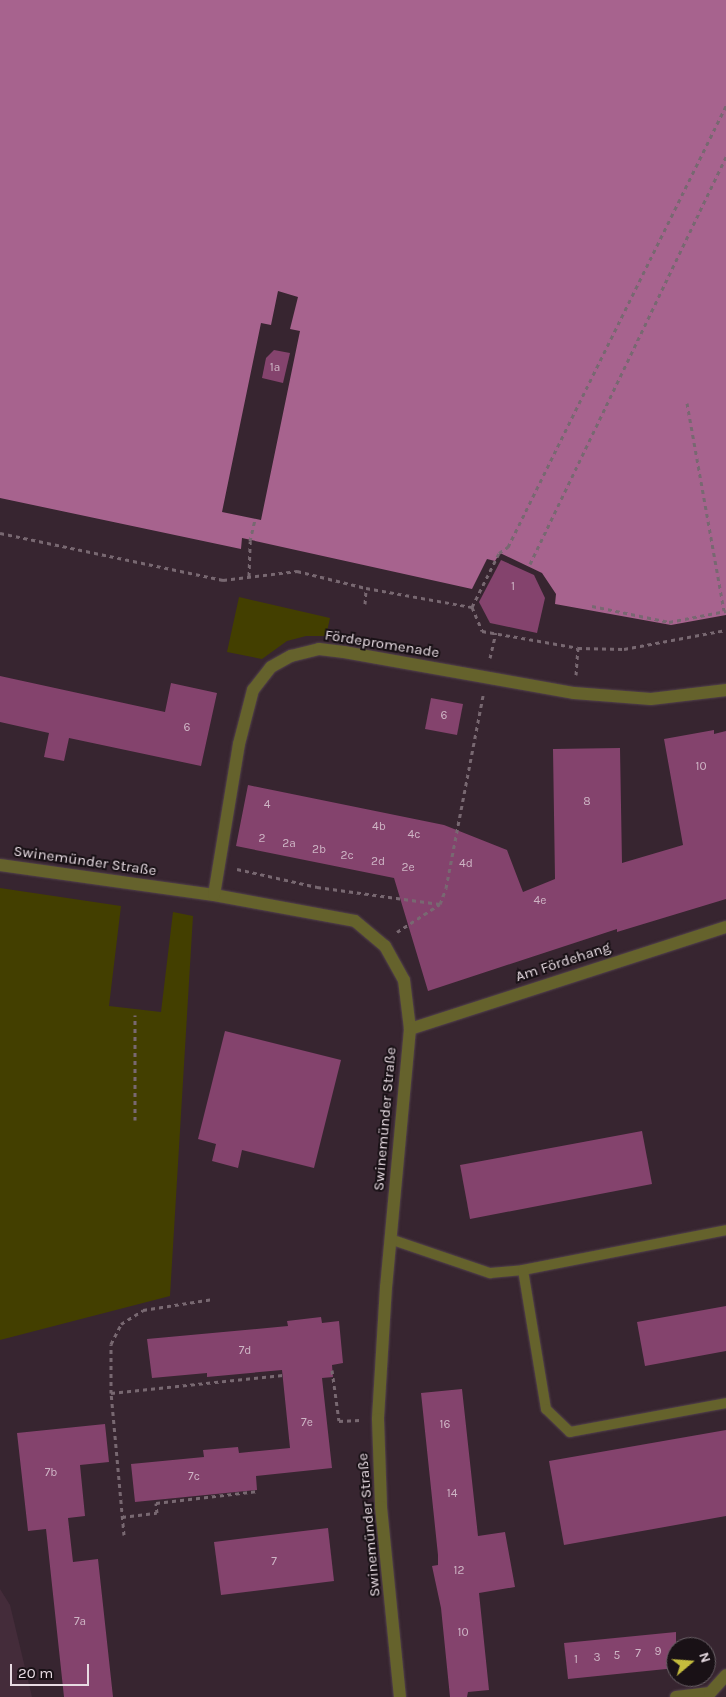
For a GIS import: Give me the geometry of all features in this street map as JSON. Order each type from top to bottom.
[{"type":"street","name":"Fördepromenade","points":[[214,895],[248,708],[253,690],[271,667],[291,656],[319,649],[574,693],[651,700],[726,690]]},
{"type":"street","name":"Swinemünder Straße","points":[[0,865],[214,895],[355,921],[385,946],[404,980],[410,1029],[390,1239],[378,1419],[381,1507],[400,1697]]},
{"type":"street","name":"Am Fördehang","points":[[410,1029],[726,927]]},
{"type":"street","points":[[676,1697],[712,1695],[726,1675]]},
{"type":"lane","points":[[390,1239],[490,1273],[523,1270],[726,1230]]},
{"type":"lane","points":[[523,1270],[546,1409],[570,1432],[726,1403]]},
{"type":"path","points":[[726,105],[508,547],[499,553],[472,607],[482,631],[578,648],[624,649],[726,630]]},
{"type":"path","points":[[530,564],[726,156]]},
{"type":"path","points":[[592,606],[669,622],[725,611],[686,403]]},
{"type":"path","points":[[250,576],[250,541],[255,519]]},
{"type":"path","points":[[0,533],[223,580],[297,571],[366,588],[472,607]]},
{"type":"path","points":[[365,604],[366,588]]},
{"type":"path","points":[[574,693],[578,648]]},
{"type":"path","points":[[397,931],[440,904],[446,888],[486,678]]},
{"type":"path","points":[[231,868],[317,887],[440,904]]},
{"type":"path","points":[[135,1015],[135,1120]]},
{"type":"path","points":[[124,1535],[111,1393],[111,1344],[121,1324],[143,1310],[213,1299]]},
{"type":"path","points":[[332,1370],[339,1421],[378,1419]]},
{"type":"path","points":[[111,1393],[282,1375]]},
{"type":"path","points":[[122,1517],[157,1513],[156,1503],[258,1491]]},
{"type":"shaded area","points":[[0,0],[726,0],[726,615],[671,625],[555,604],[556,594],[542,573],[500,553],[495,561],[487,559],[472,589],[242,538],[241,549],[0,498]]},
{"type":"shaded area","points":[[239,597],[330,618],[326,636],[306,636],[287,641],[262,659],[227,652]]},
{"type":"shaded area","points":[[0,888],[121,906],[109,1006],[161,1012],[173,912],[193,916],[170,1296],[0,1340]]},
{"type":"shaded area","points":[[0,1589],[10,1605],[32,1697],[0,1697]]},
{"type":"pier","points":[[278,291],[298,297],[290,329],[300,331],[261,520],[222,512],[261,323],[271,325]]},
{"type":"building","points":[[274,350],[290,353],[283,383],[262,378],[266,358]]},
{"type":"building","points":[[501,560],[534,575],[545,598],[537,633],[490,623],[479,602]]},
{"type":"building","points":[[0,676],[165,712],[171,683],[217,693],[201,766],[69,738],[64,761],[44,757],[49,733],[0,722]]},
{"type":"building","points":[[431,698],[463,704],[457,735],[425,729]]},
{"type":"building","points":[[714,730],[714,734],[726,731],[726,899],[617,932],[617,929],[428,991],[394,878],[236,846],[248,785],[444,825],[507,850],[523,892],[555,879],[553,749],[620,748],[622,863],[683,845],[664,739]]},
{"type":"building","points":[[225,1031],[341,1060],[314,1168],[242,1150],[238,1168],[212,1161],[216,1144],[198,1139]]},
{"type":"building","points":[[642,1131],[652,1184],[470,1219],[460,1165]]},
{"type":"building","points":[[726,1306],[726,1351],[645,1366],[637,1322]]},
{"type":"building","points":[[321,1317],[322,1323],[339,1321],[343,1363],[332,1365],[333,1377],[322,1378],[332,1468],[256,1476],[257,1490],[135,1502],[131,1464],[204,1457],[203,1450],[238,1447],[239,1453],[290,1448],[282,1370],[207,1377],[207,1373],[152,1378],[147,1339],[288,1326],[287,1321]]},
{"type":"building","points":[[462,1389],[478,1536],[505,1532],[515,1587],[479,1593],[489,1690],[468,1692],[467,1697],[450,1697],[441,1608],[432,1566],[438,1565],[438,1555],[421,1393]]},
{"type":"building","points":[[105,1424],[109,1462],[80,1465],[85,1516],[68,1518],[73,1562],[98,1559],[113,1697],[64,1697],[46,1529],[28,1531],[17,1433]]},
{"type":"building","points":[[726,1430],[726,1516],[564,1545],[549,1461]]},
{"type":"building","points":[[328,1528],[334,1581],[221,1595],[214,1542]]},
{"type":"building","points":[[676,1632],[676,1637],[666,1637],[666,1669],[568,1679],[564,1643]]}]
